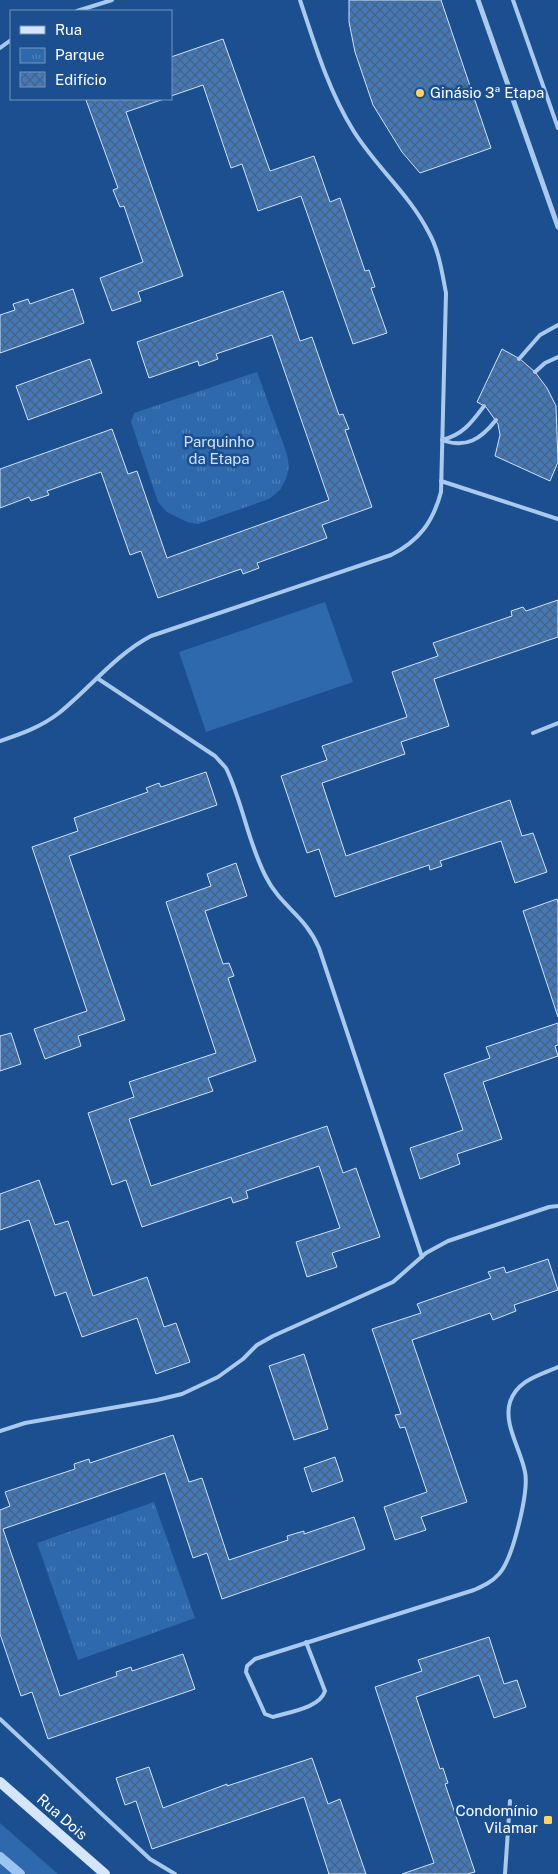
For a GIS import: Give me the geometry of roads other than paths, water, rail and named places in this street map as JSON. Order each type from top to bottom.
[{"type":"main road","name":"Rua Dois","points":[[0,1782],[105,1874]]},
{"type":"street","points":[[478,0],[558,227]]},
{"type":"lane","points":[[80,10],[112,0]]},
{"type":"lane","points":[[0,741],[29,732],[47,722],[122,654],[151,636],[405,548],[427,528],[436,510],[441,481],[446,293],[436,249],[418,215],[366,150],[341,110],[326,81],[300,0]]},
{"type":"lane","points":[[513,0],[558,128]]},
{"type":"lane","points":[[519,358],[540,336],[558,325]]},
{"type":"lane","points":[[535,372],[545,363],[558,357]]},
{"type":"lane","points":[[442,440],[459,434],[484,406]]},
{"type":"lane","points":[[442,440],[453,444],[471,442],[484,435],[496,420]]},
{"type":"lane","points":[[441,481],[558,519]]},
{"type":"lane","points":[[97,678],[215,756],[226,768],[267,880],[286,905],[305,922],[319,948],[422,1257]]},
{"type":"lane","points":[[533,733],[558,723]]},
{"type":"lane","points":[[0,1431],[25,1422],[157,1400],[182,1394],[218,1377],[243,1359],[257,1345],[273,1336],[393,1282],[422,1257],[448,1241],[549,1207],[558,1206]]},
{"type":"lane","points":[[306,1642],[325,1691],[324,1695],[316,1703],[274,1717],[265,1714],[246,1672],[247,1666],[255,1659],[306,1642],[474,1590],[488,1584],[500,1574],[507,1564],[526,1493],[526,1473],[508,1417],[510,1401],[523,1383],[558,1367]]},
{"type":"lane","points":[[0,1719],[150,1859],[175,1874]]},
{"type":"lane","points":[[505,1874],[510,1801]]},
{"type":"waterway","points":[[0,1857],[20,1874]]},
{"type":"place","name":"Ginásio 3ª Etapa","points":[[420,93]]},
{"type":"place","name":"Condomínio Vilamar","points":[[548,1820]]},
{"type":"park label","name":"Parquinho da Etapa","points":[[219,450]]}]
